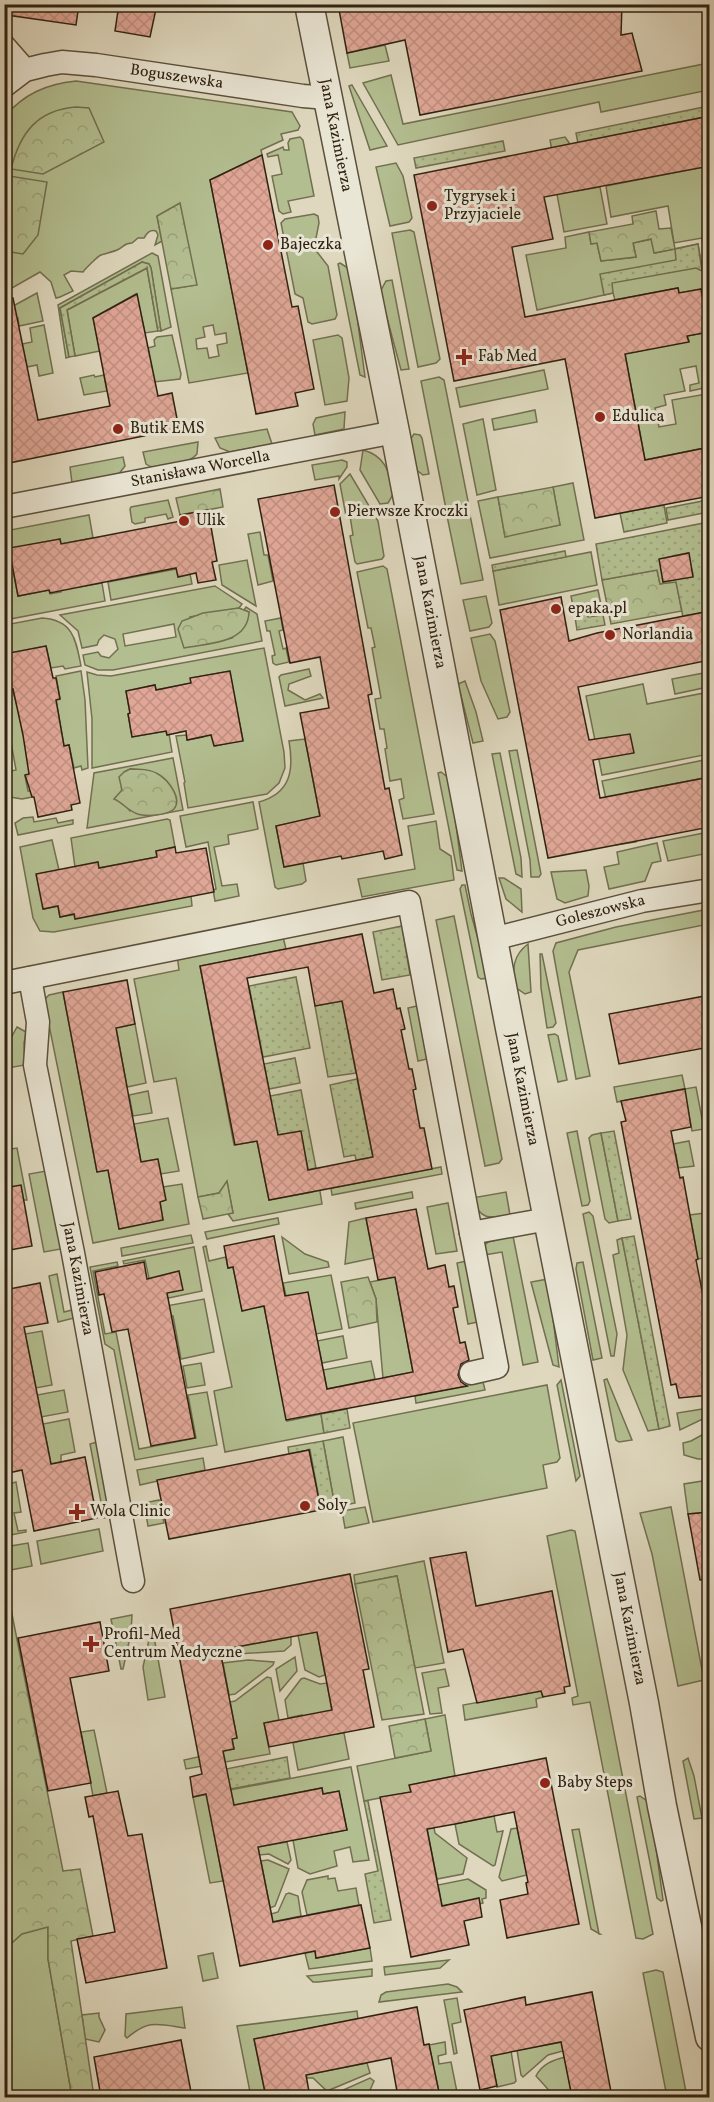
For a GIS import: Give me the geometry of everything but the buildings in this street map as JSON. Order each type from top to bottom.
[{"type":"street","name":"Jana Kazimierza","points":[[309,4],[644,1703],[662,1806],[701,1949],[710,2037]]},
{"type":"street","points":[[4,46],[25,70]]},
{"type":"street","name":"Boguszewska","points":[[4,86],[25,70],[62,62],[328,98]]},
{"type":"street","name":"Stanisława Worcella","points":[[4,507],[395,432]]},
{"type":"street","name":"Goleszowska","points":[[493,939],[642,902],[710,890]]},
{"type":"street","points":[[4,983],[409,902],[497,1367],[471,1373]]},
{"type":"street","name":"Jana Kazimierza","points":[[30,978],[38,1022],[35,1065],[73,1253],[133,1581]]},
{"type":"street","points":[[471,1233],[548,1219]]},
{"type":"green space","points":[[385,45],[389,61],[350,68],[347,53]]},
{"type":"green space","points":[[709,63],[709,90],[601,112],[599,102],[398,145],[363,83],[391,75],[403,124]]},
{"type":"green space","points":[[76,81],[292,112],[300,126],[298,130],[281,134],[283,140],[261,150],[262,155],[210,180],[248,373],[189,383],[171,289],[196,285],[157,216],[162,241],[155,245],[158,235],[156,231],[150,231],[144,238],[138,238],[117,250],[99,256],[83,272],[71,271],[64,275],[73,291],[56,298],[51,282],[40,272],[5,292],[4,117],[19,102],[36,92]],"holes":[[[213,325],[215,335],[226,333],[227,343],[217,345],[219,356],[209,358],[207,348],[197,349],[196,339],[205,337],[203,327]]]},
{"type":"green space","points":[[352,85],[387,146],[370,150],[349,86]]},
{"type":"green space","points":[[709,106],[709,116],[578,143],[576,133]]},
{"type":"green space","points":[[76,107],[89,108],[104,142],[43,174],[11,169],[19,145],[32,126],[51,113]]},
{"type":"green space","points":[[300,137],[303,140],[314,196],[288,201],[291,212],[283,214],[279,211],[272,176],[282,174],[278,155],[268,157],[267,154],[283,147],[284,150],[289,150],[290,139]]},
{"type":"green space","points":[[565,137],[570,144],[577,191],[600,187],[607,224],[564,232],[550,157],[553,156],[550,140]]},
{"type":"green space","points":[[503,141],[505,151],[416,168],[414,158]]},
{"type":"green space","points":[[396,163],[403,176],[412,218],[409,222],[390,226],[376,167]]},
{"type":"green space","points":[[709,166],[709,276],[702,238],[674,243],[668,206],[611,217],[606,186]]},
{"type":"green space","points":[[9,176],[47,182],[38,235],[23,254],[5,251],[5,202]]},
{"type":"green space","points":[[180,203],[197,285],[171,289],[157,216]]},
{"type":"green space","points":[[656,211],[659,229],[671,228],[675,249],[654,253],[651,239],[633,243],[636,257],[601,261],[597,243],[591,244],[589,232],[633,224],[632,216]]},
{"type":"green space","points":[[314,214],[318,216],[319,223],[314,248],[328,266],[337,315],[335,319],[312,324],[308,322],[303,298],[295,294],[281,223],[285,219]]},
{"type":"green space","points":[[410,230],[414,232],[440,359],[436,363],[418,367],[392,233]]},
{"type":"green space","points":[[589,232],[591,244],[597,243],[601,261],[636,257],[633,243],[652,239],[655,253],[698,244],[709,307],[704,308],[701,289],[679,293],[678,288],[615,300],[613,293],[537,310],[526,255],[566,248],[565,237]]},
{"type":"green space","points":[[698,244],[702,271],[696,268],[612,283],[613,293],[604,295],[600,274],[676,260],[675,249]]},
{"type":"green space","points":[[152,253],[158,256],[171,327],[161,331],[151,268],[149,264],[142,262],[60,308],[69,357],[66,358],[58,305]]},
{"type":"green space","points":[[142,262],[149,264],[151,268],[161,331],[158,331],[147,268],[67,310],[75,356],[69,357],[60,308]]},
{"type":"green space","points":[[338,264],[351,270],[365,377],[360,375]]},
{"type":"green space","points":[[147,268],[158,331],[145,333],[136,294],[93,318],[100,351],[75,356],[67,310]]},
{"type":"green space","points":[[392,280],[409,369],[401,370],[380,292],[386,281]]},
{"type":"green space","points":[[37,293],[43,321],[19,326],[18,318],[4,311]]},
{"type":"green space","points":[[44,325],[53,373],[39,376],[37,365],[27,367],[22,344],[32,342],[30,328]]},
{"type":"green space","points":[[709,332],[709,387],[690,391],[690,385],[699,383],[696,366],[680,369],[685,391],[664,395],[666,405],[655,408],[659,427],[676,424],[672,400],[706,394],[707,397],[709,396],[709,447],[645,460],[625,354],[689,341],[687,336]]},
{"type":"green space","points":[[172,335],[181,374],[180,379],[154,382],[148,348],[155,346],[154,340],[157,337]]},
{"type":"green space","points":[[338,335],[342,338],[349,378],[347,401],[325,405],[313,340]]},
{"type":"green space","points":[[544,370],[548,389],[460,407],[456,388]]},
{"type":"green space","points":[[94,375],[95,377],[104,375],[107,391],[84,395],[80,378]]},
{"type":"green space","points":[[439,377],[444,380],[468,501],[465,505],[446,509],[421,381]]},
{"type":"green space","points":[[535,410],[537,422],[494,430],[492,419]]},
{"type":"green space","points":[[345,412],[344,429],[315,435],[313,424],[316,418]]},
{"type":"green space","points":[[483,419],[496,490],[477,495],[463,424]]},
{"type":"green space","points":[[267,429],[272,444],[230,452],[220,448],[215,438]]},
{"type":"green space","points":[[414,434],[422,438],[429,474],[423,475],[414,468],[410,440]]},
{"type":"green space","points":[[198,442],[197,454],[187,461],[164,467],[146,464],[143,452]]},
{"type":"green space","points":[[363,450],[377,456],[388,472],[394,493],[388,503],[380,504],[360,470]]},
{"type":"green space","points":[[123,457],[125,466],[118,475],[72,483],[70,467]]},
{"type":"green space","points":[[342,460],[347,462],[347,467],[339,479],[339,476],[315,480],[312,465]]},
{"type":"green space","points":[[350,474],[378,521],[384,556],[382,559],[357,564],[355,562],[350,536],[353,535],[350,516],[346,516],[340,484]]},
{"type":"green space","points":[[573,483],[584,540],[490,558],[478,501],[498,497],[505,536],[560,525],[553,487]]},
{"type":"green space","points":[[553,487],[560,525],[505,537],[498,497]]},
{"type":"green space","points":[[220,489],[223,507],[180,515],[176,498]]},
{"type":"green space","points":[[168,500],[173,517],[168,519],[166,514],[145,518],[145,522],[135,524],[132,522],[131,507]]},
{"type":"green space","points":[[708,500],[709,512],[668,520],[666,508]]},
{"type":"green space","points":[[664,505],[667,523],[624,532],[620,513]]},
{"type":"green space","points":[[466,512],[470,515],[483,580],[461,584],[447,516]]},
{"type":"green space","points":[[89,515],[93,538],[61,544],[60,539],[9,549],[18,596],[49,590],[50,594],[61,592],[60,586],[79,587],[102,583],[105,601],[5,620],[5,531]]},
{"type":"green space","points":[[709,522],[709,611],[683,617],[676,582],[660,584],[657,570],[602,580],[596,544]],"holes":[[[688,553],[693,576],[663,582],[660,559]]]},
{"type":"green space","points":[[260,532],[264,555],[268,555],[273,581],[258,585],[248,534]]},
{"type":"green space","points":[[565,551],[566,557],[493,571],[492,565]]},
{"type":"green space","points":[[591,552],[597,585],[499,605],[493,571]]},
{"type":"green space","points":[[247,560],[256,606],[222,585],[219,565]]},
{"type":"green space","points":[[383,566],[387,569],[434,814],[403,819],[399,800],[404,798],[401,779],[390,781],[384,729],[380,729],[375,699],[381,698],[372,648],[375,647],[371,628],[368,628],[357,572]]},
{"type":"green space","points":[[176,569],[190,574],[192,584],[111,600],[108,582]]},
{"type":"green space","points":[[657,570],[660,584],[676,581],[682,611],[611,624],[602,580]]},
{"type":"green space","points":[[215,586],[242,604],[239,608],[190,617],[184,647],[232,638],[249,612],[244,610],[246,607],[257,614],[262,641],[113,670],[98,670],[85,665],[83,655],[98,652],[101,656],[109,658],[118,649],[115,639],[104,635],[97,645],[82,648],[78,631],[60,615]],"holes":[[[174,624],[176,637],[125,646],[123,634]]]},
{"type":"green space","points":[[598,590],[603,614],[588,617],[586,608],[574,611],[571,596]]},
{"type":"green space","points":[[486,596],[492,623],[489,627],[470,631],[463,600]]},
{"type":"green space","points":[[239,608],[249,612],[247,623],[234,636],[215,643],[184,648],[178,629],[182,621],[203,613]]},
{"type":"green space","points":[[586,608],[588,617],[603,615],[605,625],[577,630],[574,611]]},
{"type":"green space","points":[[42,618],[61,623],[72,633],[81,666],[65,669],[63,666],[51,668],[46,646],[5,654],[5,625]]},
{"type":"green space","points":[[281,618],[283,630],[279,631],[289,662],[276,665],[273,663],[272,656],[275,655],[270,631],[267,631],[265,621]]},
{"type":"green space","points":[[490,634],[495,641],[510,712],[507,717],[498,719],[481,681],[471,638]]},
{"type":"green space","points":[[264,648],[285,768],[279,783],[267,794],[188,808],[176,736],[186,735],[188,740],[203,737],[211,730],[215,746],[243,740],[229,671],[191,678],[191,683],[156,690],[155,685],[126,691],[132,737],[166,731],[169,734],[172,752],[92,768],[92,719],[87,672],[111,676]]},
{"type":"green space","points":[[4,669],[18,708],[30,774],[25,776],[28,791],[33,791],[32,797],[22,799],[10,797],[6,772],[16,770],[5,709]]},
{"type":"green space","points":[[309,669],[311,676],[289,684],[288,690],[305,700],[320,694],[323,698],[285,706],[279,677]]},
{"type":"green space","points":[[81,671],[85,700],[88,768],[82,770],[81,766],[74,768],[69,745],[64,746],[56,700],[60,699],[56,676]]},
{"type":"green space","points":[[709,672],[709,695],[708,687],[675,694],[672,679]]},
{"type":"green space","points":[[465,681],[483,741],[473,743],[458,684]]},
{"type":"green space","points":[[643,684],[647,704],[704,693],[709,721],[709,754],[602,775],[586,696]]},
{"type":"green space","points":[[305,739],[321,822],[313,818],[276,826],[284,866],[303,863],[306,881],[278,889],[275,887],[259,802],[278,793],[288,779],[291,762],[289,741]]},
{"type":"green space","points":[[517,750],[541,874],[539,877],[531,877],[530,860],[509,751]]},
{"type":"green space","points":[[500,753],[521,858],[522,877],[516,874],[492,754]]},
{"type":"green space","points":[[173,758],[183,810],[87,828],[94,773]],"holes":[[[130,769],[150,771],[130,811],[122,802],[124,772]]]},
{"type":"green space","points":[[709,759],[709,777],[626,793],[636,842],[616,845],[602,781]]},
{"type":"green space","points":[[130,769],[152,771],[166,780],[177,800],[174,809],[163,814],[142,815],[134,813],[114,799],[122,790],[119,777]]},
{"type":"green space","points":[[441,772],[450,779],[462,871],[457,870],[438,773]]},
{"type":"green space","points":[[253,802],[258,829],[228,835],[229,844],[214,847],[222,886],[237,884],[239,896],[215,901],[213,890],[216,889],[208,842],[186,847],[180,816]]},
{"type":"green space","points":[[33,817],[34,822],[56,818],[58,823],[73,820],[73,824],[18,835],[15,823],[23,818]]},
{"type":"green space","points":[[170,820],[175,847],[156,851],[157,857],[99,868],[75,867],[71,838]]},
{"type":"green space","points":[[436,821],[440,849],[451,856],[454,880],[362,897],[358,879],[415,869],[408,826]]},
{"type":"green space","points":[[709,832],[709,853],[668,861],[663,841]]},
{"type":"green space","points":[[52,840],[59,870],[37,874],[44,909],[58,906],[60,917],[191,896],[192,906],[54,932],[40,931],[33,918],[20,847]]},
{"type":"green space","points":[[657,843],[661,861],[652,863],[645,881],[609,889],[604,867],[619,864],[617,852]]},
{"type":"green space","points":[[586,870],[588,896],[565,903],[557,899],[551,872]]},
{"type":"green space","points":[[499,878],[504,878],[521,889],[522,912],[506,899]]},
{"type":"green space","points":[[462,885],[465,885],[489,978],[478,977],[460,889]]},
{"type":"green space","points":[[709,909],[709,924],[578,950],[569,972],[590,1076],[576,1079],[553,951],[556,943],[616,927]]},
{"type":"green space","points":[[454,916],[502,1159],[499,1163],[485,1166],[436,920]]},
{"type":"green space","points":[[402,926],[410,975],[382,980],[373,932]]},
{"type":"green space","points":[[282,933],[286,949],[200,966],[234,1145],[257,1141],[269,1200],[312,1192],[319,1185],[322,1204],[233,1221],[228,1214],[233,1213],[227,1182],[219,1193],[198,1197],[176,1078],[154,1082],[134,979],[179,970],[177,955]]},
{"type":"green space","points":[[528,944],[531,992],[525,994],[515,987],[514,968],[519,953]]},
{"type":"green space","points":[[540,954],[542,954],[556,1023],[553,1027],[547,1028],[541,988]]},
{"type":"green space","points":[[296,977],[310,1048],[263,1057],[249,986]]},
{"type":"green space","points":[[63,992],[97,1172],[108,1170],[119,1228],[163,1220],[160,1202],[163,1187],[182,1184],[189,1224],[93,1243],[44,1000],[49,995]]},
{"type":"green space","points":[[342,1001],[356,1073],[328,1077],[315,1006]]},
{"type":"green space","points":[[417,1006],[427,1059],[418,1061],[408,1008]]},
{"type":"green space","points":[[135,1024],[146,1083],[127,1087],[116,1028]]},
{"type":"green space","points":[[17,1027],[26,1032],[25,1065],[8,1068],[5,1049]]},
{"type":"green space","points":[[548,1035],[558,1036],[567,1080],[558,1082]]},
{"type":"green space","points":[[295,1058],[300,1083],[269,1089],[264,1064]]},
{"type":"green space","points":[[682,1075],[685,1089],[696,1087],[704,1129],[692,1131],[684,1089],[617,1102],[614,1087]]},
{"type":"green space","points":[[357,1079],[373,1157],[356,1160],[355,1155],[344,1157],[330,1085]]},
{"type":"green space","points":[[301,1090],[316,1168],[308,1170],[300,1131],[278,1135],[270,1096]]},
{"type":"green space","points":[[148,1091],[152,1113],[133,1116],[129,1095]]},
{"type":"green space","points":[[168,1118],[179,1171],[161,1174],[157,1159],[141,1162],[134,1124]]},
{"type":"green space","points":[[577,1131],[590,1201],[588,1205],[582,1206],[567,1133]]},
{"type":"green space","points":[[614,1131],[631,1219],[618,1221],[601,1133]]},
{"type":"green space","points":[[601,1133],[618,1221],[609,1223],[605,1219],[589,1138]]},
{"type":"green space","points":[[689,1141],[694,1166],[678,1168],[676,1154],[668,1145]]},
{"type":"green space","points":[[17,1148],[27,1200],[5,1188],[5,1150]]},
{"type":"green space","points":[[441,1167],[442,1174],[332,1195],[331,1188]]},
{"type":"green space","points":[[46,1171],[61,1249],[44,1252],[29,1174]]},
{"type":"green space","points":[[227,1181],[233,1213],[203,1219],[198,1197],[219,1193]]},
{"type":"green space","points":[[412,1192],[413,1198],[356,1209],[355,1203]]},
{"type":"green space","points":[[506,1192],[510,1215],[486,1216],[478,1210],[472,1198]]},
{"type":"green space","points":[[448,1203],[457,1251],[436,1254],[427,1207]]},
{"type":"green space","points":[[589,1212],[593,1216],[617,1334],[614,1356],[611,1356],[583,1214]]},
{"type":"green space","points":[[704,1213],[709,1257],[698,1259],[690,1215]]},
{"type":"green space","points":[[278,1218],[279,1224],[207,1239],[205,1232]]},
{"type":"green space","points":[[366,1218],[374,1258],[345,1264],[349,1222]]},
{"type":"green space","points":[[191,1235],[193,1243],[122,1256],[121,1248]]},
{"type":"green space","points":[[513,1236],[538,1362],[523,1365],[502,1252],[484,1255],[485,1245],[488,1242]]},
{"type":"green space","points":[[634,1236],[670,1426],[659,1429],[622,1238]]},
{"type":"green space","points":[[282,1237],[305,1254],[328,1262],[329,1267],[289,1274]]},
{"type":"green space","points":[[622,1238],[659,1429],[648,1431],[623,1370],[627,1335],[613,1255],[619,1253],[617,1240]]},
{"type":"green space","points":[[206,1246],[209,1261],[226,1257],[228,1268],[233,1267],[242,1310],[264,1306],[287,1421],[321,1414],[324,1433],[225,1452],[214,1391],[232,1387],[203,1247]]},
{"type":"green space","points":[[194,1247],[202,1291],[154,1301],[145,1260],[124,1264],[123,1261]]},
{"type":"green space","points":[[467,1261],[478,1322],[468,1324],[457,1263]]},
{"type":"green space","points":[[117,1262],[118,1266],[93,1271],[105,1334],[116,1332],[139,1449],[196,1438],[188,1395],[207,1392],[217,1445],[135,1460],[114,1350],[105,1344],[90,1267]]},
{"type":"green space","points":[[583,1262],[602,1358],[593,1360],[576,1269],[577,1263]]},
{"type":"green space","points":[[57,1274],[64,1312],[72,1310],[74,1318],[58,1322],[49,1276]]},
{"type":"green space","points":[[331,1275],[342,1329],[316,1334],[286,1296],[283,1283]]},
{"type":"green space","points":[[368,1277],[376,1299],[377,1322],[349,1328],[341,1282]]},
{"type":"green space","points":[[395,1277],[413,1372],[383,1378],[376,1299],[370,1282]]},
{"type":"green space","points":[[548,1279],[559,1367],[553,1365],[531,1282]]},
{"type":"green space","points":[[204,1299],[214,1352],[181,1359],[173,1316],[157,1319],[155,1308]]},
{"type":"green space","points":[[42,1331],[52,1385],[36,1388],[25,1334]]},
{"type":"green space","points":[[343,1336],[347,1358],[322,1363],[317,1341]]},
{"type":"green space","points":[[371,1361],[375,1379],[327,1389],[323,1370]]},
{"type":"green space","points":[[201,1363],[205,1385],[187,1388],[183,1366]]},
{"type":"green space","points":[[607,1379],[632,1440],[619,1442],[616,1440],[604,1380]]},
{"type":"green space","points":[[561,1380],[580,1476],[576,1481],[557,1385]]},
{"type":"green space","points":[[483,1382],[485,1390],[416,1403],[415,1396]]},
{"type":"green space","points":[[547,1385],[560,1458],[557,1462],[543,1465],[547,1488],[373,1522],[353,1423]]},
{"type":"green space","points":[[64,1390],[68,1412],[41,1417],[37,1395]]},
{"type":"green space","points":[[709,1408],[709,1416],[680,1430],[677,1413]]},
{"type":"green space","points":[[347,1409],[350,1428],[324,1433],[321,1414]]},
{"type":"green space","points":[[69,1419],[75,1452],[61,1455],[61,1462],[51,1464],[43,1424]]},
{"type":"green space","points":[[709,1431],[709,1459],[684,1455],[683,1443]]},
{"type":"green space","points":[[343,1437],[355,1503],[335,1507],[323,1441]]},
{"type":"green space","points":[[323,1441],[335,1507],[321,1510],[310,1450],[289,1454],[288,1447]]},
{"type":"green space","points":[[97,1442],[111,1516],[104,1518],[90,1444]]},
{"type":"green space","points":[[203,1458],[205,1470],[140,1485],[137,1470]]},
{"type":"green space","points":[[709,1480],[709,1512],[688,1514],[684,1484]]},
{"type":"green space","points":[[16,1482],[21,1512],[14,1513],[18,1531],[26,1530],[26,1532],[5,1536],[5,1485]]},
{"type":"green space","points":[[159,1500],[164,1523],[148,1526],[144,1503]]},
{"type":"green space","points":[[365,1507],[369,1523],[345,1528],[342,1511]]},
{"type":"green space","points":[[671,1507],[704,1680],[678,1686],[652,1554],[640,1513]]},
{"type":"green space","points":[[99,1529],[103,1551],[41,1564],[37,1541]]},
{"type":"green space","points":[[575,1531],[653,1934],[643,1939],[636,1938],[590,1702],[573,1705],[572,1698],[578,1696],[547,1536]]},
{"type":"green space","points":[[28,1543],[32,1566],[5,1571],[5,1547]]},
{"type":"green space","points":[[424,1561],[444,1663],[415,1668],[397,1576],[355,1584],[354,1575]]},
{"type":"green space","points":[[4,1574],[63,1871],[80,1869],[93,1936],[71,1941],[94,2097],[72,2097],[48,1959],[48,1927],[22,1934],[5,1949]]},
{"type":"green space","points":[[397,1576],[424,1714],[382,1720],[355,1584]]},
{"type":"green space","points":[[132,1615],[131,1633],[123,1669],[121,1669],[111,1619]]},
{"type":"green space","points":[[152,1626],[165,1697],[148,1700],[143,1667]]},
{"type":"green space","points":[[317,1632],[325,1675],[319,1677],[305,1670],[298,1635]]},
{"type":"green space","points":[[291,1637],[291,1645],[284,1651],[221,1655],[220,1650]]},
{"type":"green space","points":[[295,1657],[297,1671],[280,1691],[276,1669]]},
{"type":"green space","points":[[248,1660],[274,1662],[235,1694],[229,1695],[223,1663]]},
{"type":"green space","points":[[445,1669],[449,1686],[438,1688],[442,1713],[430,1714],[422,1673]]},
{"type":"green space","points":[[267,1677],[271,1678],[279,1720],[264,1723],[270,1754],[186,1769],[184,1760],[234,1749],[232,1739],[237,1738],[230,1702],[235,1701]]},
{"type":"green space","points":[[304,1678],[320,1684],[327,1683],[336,1734],[344,1733],[349,1759],[298,1770],[293,1743],[307,1739],[302,1715],[288,1718],[285,1700]]},
{"type":"green space","points":[[541,1691],[543,1697],[536,1699],[537,1707],[465,1720],[463,1705]]},
{"type":"green space","points":[[445,1715],[455,1776],[410,1785],[411,1792],[364,1801],[357,1766],[431,1751],[425,1719]]},
{"type":"green space","points":[[4,1717],[48,1861],[48,1959],[72,2097],[5,2097]]},
{"type":"green space","points":[[425,1719],[431,1751],[395,1758],[389,1726]]},
{"type":"green space","points":[[94,1730],[107,1793],[93,1796],[81,1732]]},
{"type":"green space","points":[[287,1757],[290,1778],[230,1789],[226,1769]]},
{"type":"green space","points":[[688,1758],[702,1818],[694,1819],[683,1761]]},
{"type":"green space","points":[[351,1767],[369,1860],[353,1862],[350,1847],[334,1851],[337,1866],[310,1874],[298,1868],[293,1840],[347,1830],[339,1791],[323,1794],[322,1788],[210,1810],[223,1881],[210,1883],[193,1797]]},
{"type":"green space","points":[[640,1796],[650,1803],[663,1900],[661,1901],[657,1898],[637,1797]]},
{"type":"green space","points":[[364,1801],[368,1801],[391,1920],[374,1923],[365,1874],[378,1871]]},
{"type":"green space","points":[[494,1816],[497,1832],[503,1831],[493,1866],[459,1844],[455,1824]]},
{"type":"green space","points":[[434,1828],[435,1833],[467,1858],[463,1874],[437,1879],[427,1829]]},
{"type":"green space","points":[[517,1828],[527,1875],[502,1881],[499,1877],[511,1829]]},
{"type":"green space","points":[[579,1829],[599,1933],[591,1929],[572,1830]]},
{"type":"green space","points":[[287,1842],[291,1860],[288,1864],[269,1854],[259,1855],[258,1847]]},
{"type":"green space","points":[[268,1860],[289,1869],[275,1906],[270,1908],[261,1861]]},
{"type":"green space","points":[[328,1876],[328,1879],[335,1878],[338,1891],[356,1888],[359,1905],[307,1915],[302,1892],[307,1880]]},
{"type":"green space","points":[[468,1879],[486,1890],[486,1898],[482,1899],[483,1903],[480,1904],[479,1899],[442,1906],[438,1885]]},
{"type":"green space","points":[[286,1894],[298,1896],[301,1916],[272,1922],[271,1914],[278,1912]]},
{"type":"green space","points":[[370,1948],[372,1961],[309,1969],[305,1953],[315,1951],[316,1958]]},
{"type":"green space","points":[[213,1953],[218,1978],[203,1981],[198,1956]]},
{"type":"green space","points":[[449,1960],[440,1968],[385,1975],[384,1967]]},
{"type":"green space","points":[[372,1969],[372,1976],[318,1982],[313,1982],[307,1976]]},
{"type":"green space","points":[[656,1970],[663,1972],[687,2097],[667,2097],[643,1973]]},
{"type":"green space","points":[[448,1984],[457,1987],[462,1992],[379,2002],[381,1995],[386,1992]]},
{"type":"green space","points":[[457,1998],[461,2022],[452,2024],[457,2053],[454,2054],[444,2000]]},
{"type":"green space","points":[[182,2007],[185,2028],[154,2024],[142,2028],[127,2038],[125,2036],[126,2014]]},
{"type":"green space","points":[[357,2011],[358,2019],[254,2039],[266,2097],[251,2097],[237,2026]]},
{"type":"green space","points":[[99,2013],[105,2030],[99,2042],[85,2039],[82,2015]]},
{"type":"green space","points":[[445,2042],[446,2054],[438,2056],[439,2064],[451,2062],[458,2097],[440,2097],[429,2045]]},
{"type":"green space","points":[[562,2042],[563,2051],[548,2055],[523,2077],[521,2075],[517,2050]]},
{"type":"green space","points":[[511,2051],[516,2081],[497,2087],[491,2056]]},
{"type":"green space","points":[[565,2057],[572,2097],[555,2097],[536,2076],[548,2063]]},
{"type":"green space","points":[[367,2063],[370,2073],[327,2091],[313,2078],[307,2078],[306,2075]]},
{"type":"green space","points":[[370,2078],[374,2081],[367,2097],[334,2097],[332,2095]]},
{"type":"place","name":"Tygrysek i Przyjaciele","points":[[432,206]]},
{"type":"place","name":"Bajeczka","points":[[268,245]]},
{"type":"place","name":"Fab Med","points":[[464,357]]},
{"type":"place","name":"Edulica","points":[[600,417]]},
{"type":"place","name":"Butik EMS","points":[[118,429]]},
{"type":"place","name":"Pierwsze Kroczki","points":[[335,512]]},
{"type":"place","name":"Ulik","points":[[184,521]]},
{"type":"place","name":"epaka.pl","points":[[556,609]]},
{"type":"place","name":"Norlandia","points":[[610,635]]},
{"type":"place","name":"Soly","points":[[305,1506]]},
{"type":"place","name":"Wola Clinic","points":[[77,1512]]},
{"type":"place","name":"Profil-Med Centrum Medyczne","points":[[91,1644]]},
{"type":"place","name":"Baby Steps","points":[[545,1783]]}]
